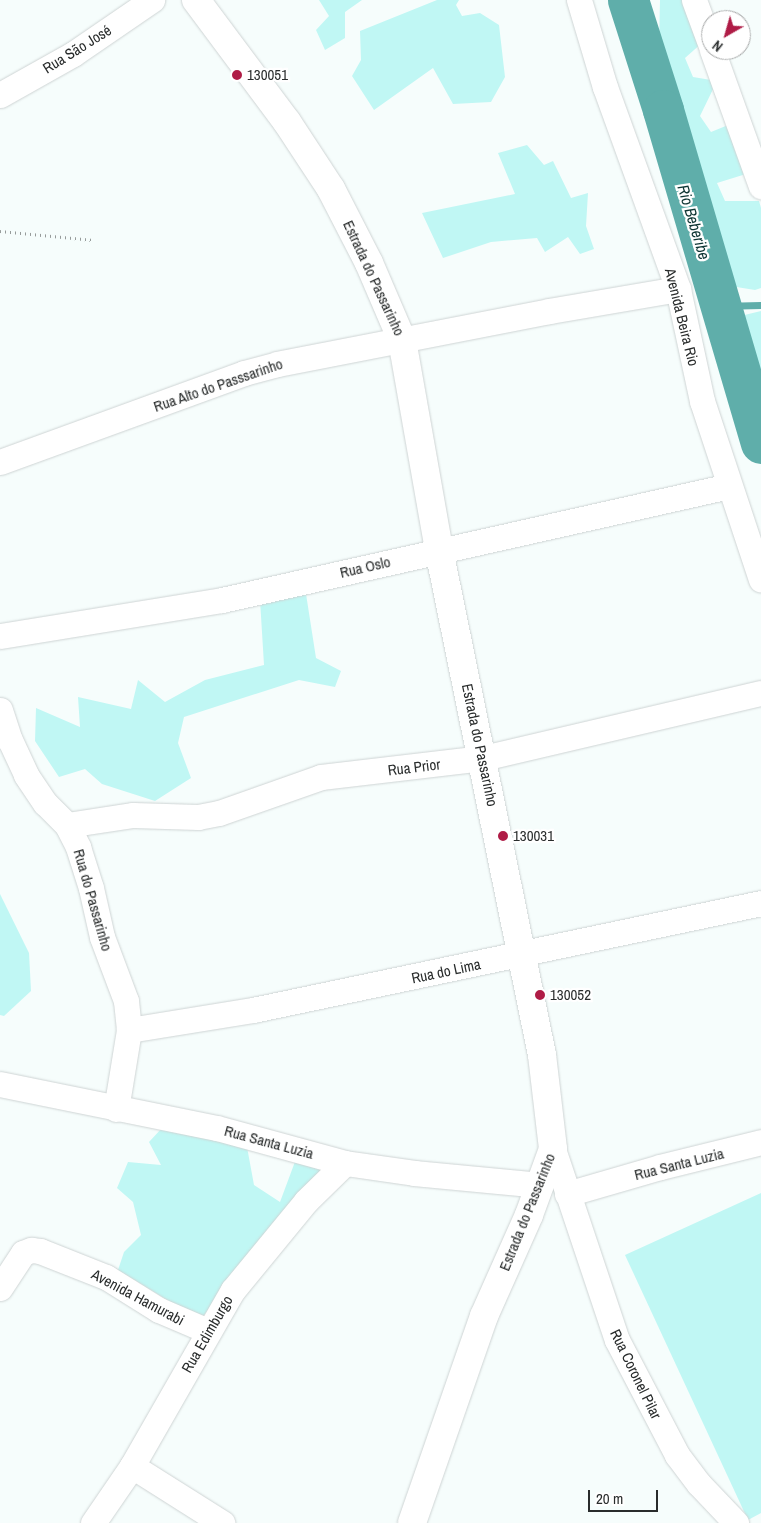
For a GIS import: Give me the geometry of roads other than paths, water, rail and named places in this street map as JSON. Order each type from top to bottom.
[{"type":"street","name":"Rua São José","points":[[0,95],[72,54],[152,0]]},
{"type":"street","name":"Estrada do Passarinho","points":[[196,0],[287,122],[331,189],[369,264],[402,340],[440,550],[524,955],[542,1055],[553,1149],[540,1185],[484,1316],[412,1523]]},
{"type":"street","name":"Avenida Beira Rio","points":[[579,0],[604,87],[678,289],[702,401],[761,578]]},
{"type":"street","points":[[694,0],[701,19]]},
{"type":"street","points":[[716,60],[761,186]]},
{"type":"street","name":"Rua Alto do Passsarinho","points":[[0,462],[244,373],[277,364],[678,289]]},
{"type":"street","name":"Rua Oslo","points":[[0,636],[222,600],[729,486]]},
{"type":"street","name":"Rua Prior","points":[[67,824],[133,815],[198,817],[220,813],[321,777],[482,758],[761,693]]},
{"type":"street","name":"Rua do Passarinho","points":[[0,710],[10,740],[26,775],[45,803],[67,824],[86,867],[102,937],[126,1001],[129,1030],[116,1109]]},
{"type":"street","name":"Rua do Lima","points":[[129,1030],[253,1010],[524,955],[761,904]]},
{"type":"street","name":"Rua Santa Luzia","points":[[0,1084],[116,1109],[218,1128],[345,1163],[414,1173],[540,1185]]},
{"type":"street","name":"Rua Santa Luzia","points":[[567,1194],[660,1167],[761,1142]]},
{"type":"street","name":"Rua Coronel Pilar","points":[[553,1149],[617,1340],[677,1455],[732,1522]]},
{"type":"street","name":"Rua Edimburgo","points":[[94,1523],[132,1466],[233,1290],[306,1200],[345,1163]]},
{"type":"street","name":"Avenida Hamurabi","points":[[0,1288],[23,1253],[31,1250],[40,1251],[106,1277],[159,1310],[208,1331]]},
{"type":"street","points":[[132,1466],[222,1523]]},
{"type":"waterway","name":"Rio Beberibe","points":[[628,0],[663,110],[761,443]]},
{"type":"waterway","points":[[720,306],[761,305]]},
{"type":"place","name":"130051","points":[[237,75]]},
{"type":"place","name":"130031","points":[[503,836]]},
{"type":"place","name":"130052","points":[[540,995]]}]
